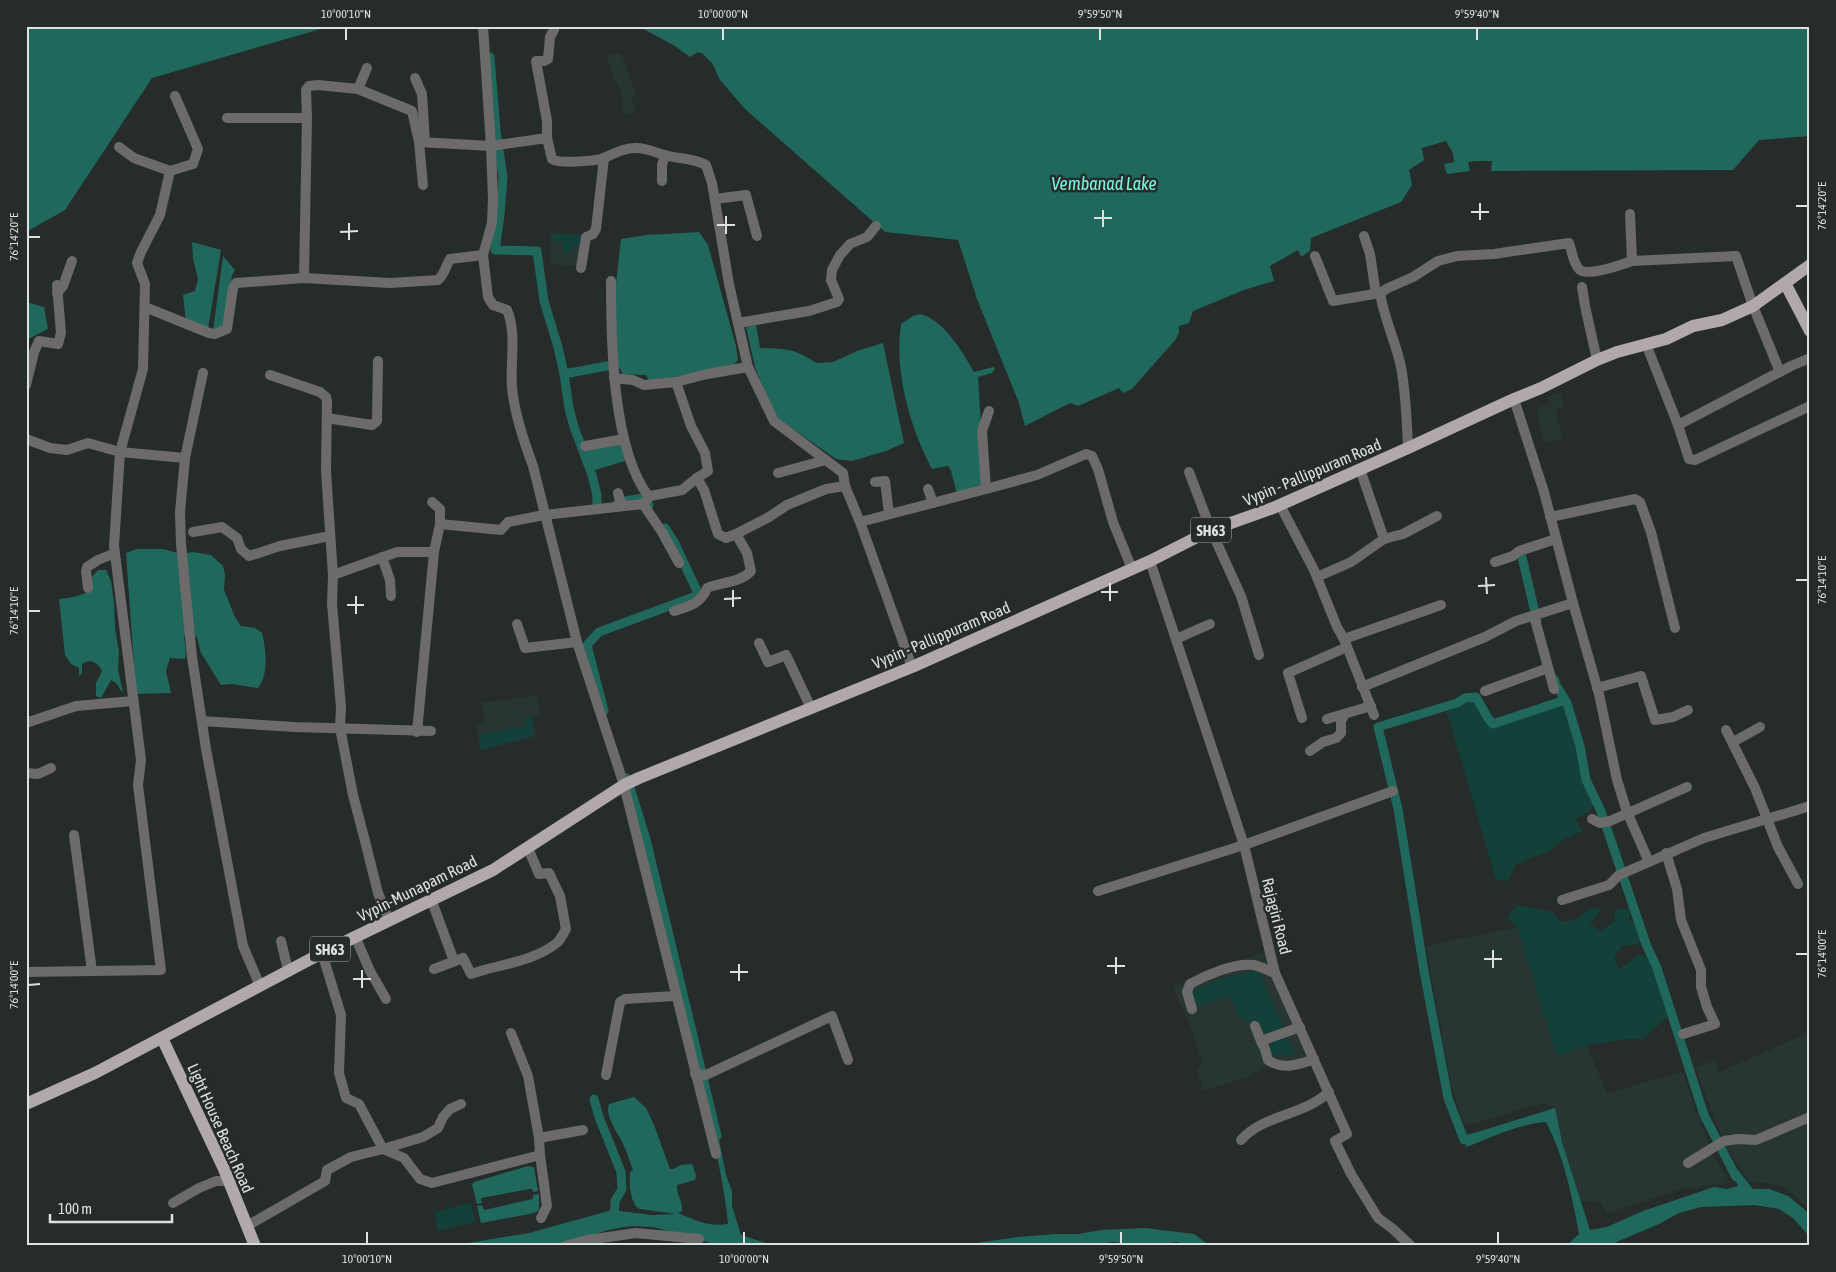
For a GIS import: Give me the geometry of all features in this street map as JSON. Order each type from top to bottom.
[{"type":"main road","name":"Vypin - Pallippuram Road","points":[[629,783],[912,666],[1150,561],[1211,530],[1280,504],[1408,448],[1548,385],[1597,360],[1666,339],[1693,326],[1722,320],[1753,306],[1810,265]]},
{"type":"main road","points":[[1786,282],[1810,331]]},
{"type":"main road","name":"Vypin-Munapam Road","points":[[26,1104],[95,1073],[322,952],[492,870],[629,783]]},
{"type":"main road","name":"Light House Beach Road","points":[[162,1038],[229,1180],[255,1246]]},
{"type":"street","points":[[483,26],[496,146],[492,223],[483,255],[488,297],[493,305],[507,310],[512,322],[512,387],[523,438],[533,466],[577,642],[629,783],[675,996],[716,1154]]},
{"type":"street","points":[[554,30],[550,37],[548,59],[536,61],[547,138],[554,161],[604,158],[623,149],[637,148],[698,160],[706,165],[712,183],[725,263],[748,367],[774,421],[843,473],[845,486],[912,666]]},
{"type":"street","points":[[358,89],[367,68]]},
{"type":"street","points":[[415,78],[422,94],[423,185]]},
{"type":"street","points":[[304,278],[306,90],[309,86],[318,85],[358,89],[412,111],[422,142]]},
{"type":"street","points":[[119,147],[134,158],[170,172],[193,164],[198,149],[175,96]]},
{"type":"street","points":[[227,118],[307,118]]},
{"type":"street","points":[[422,142],[496,146],[547,138]]},
{"type":"street","points":[[662,181],[662,166],[665,155]]},
{"type":"street","points":[[581,268],[586,237],[593,234],[596,229],[604,158]]},
{"type":"street","points":[[26,972],[161,970],[138,785],[141,760],[115,553],[120,452],[143,369],[145,284],[137,263],[160,215],[170,172]]},
{"type":"street","points":[[715,199],[746,195],[757,236]]},
{"type":"street","points":[[1630,214],[1632,261]]},
{"type":"street","points":[[738,323],[809,311],[837,302],[840,299],[839,294],[830,280],[832,270],[840,255],[850,244],[867,237],[876,226]]},
{"type":"street","points":[[1364,236],[1370,254],[1378,294],[1401,365],[1406,403],[1408,448]]},
{"type":"street","points":[[1315,256],[1334,301],[1378,294],[1413,278],[1438,261],[1457,256],[1494,254],[1569,243],[1578,269],[1583,272],[1596,271],[1632,261],[1736,256],[1753,306],[1780,372]]},
{"type":"street","points":[[145,307],[209,334],[215,334],[227,329],[233,288],[236,283],[304,278],[390,283],[438,280],[444,275],[446,265],[450,260],[483,255]]},
{"type":"street","points":[[26,385],[30,351],[39,341],[58,344],[60,333],[57,289],[63,286],[72,261]]},
{"type":"street","points":[[611,281],[614,373],[624,439],[646,501],[679,562]]},
{"type":"street","points":[[1582,287],[1597,360]]},
{"type":"street","points":[[1646,344],[1678,424],[1689,459],[1695,460],[1810,406]]},
{"type":"street","points":[[1678,424],[1810,358]]},
{"type":"street","points":[[327,418],[376,424],[378,362]]},
{"type":"street","points":[[614,373],[644,385],[676,382],[707,374],[748,367]]},
{"type":"street","points":[[203,373],[185,458],[180,512],[181,544],[192,657],[202,721],[243,946],[260,986]]},
{"type":"street","points":[[270,376],[323,394],[327,401],[326,471],[333,575],[332,604],[341,707],[340,728],[353,795],[378,893],[389,920]]},
{"type":"street","points":[[440,524],[496,530],[504,528],[508,522],[544,515],[622,506],[682,490],[708,471],[705,454],[691,426],[676,382]]},
{"type":"street","points":[[1514,399],[1544,492],[1597,688],[1617,780],[1649,862]]},
{"type":"street","points":[[986,489],[982,431],[989,411]]},
{"type":"street","points":[[26,439],[50,448],[67,450],[88,443],[120,452],[185,458]]},
{"type":"street","points":[[585,446],[624,439]]},
{"type":"street","points":[[860,522],[1037,475],[1086,454],[1092,456],[1098,468],[1113,522],[1132,569]]},
{"type":"street","points":[[778,473],[826,460]]},
{"type":"street","points":[[1360,469],[1384,539]]},
{"type":"street","points":[[1189,472],[1211,530],[1241,596],[1259,655]]},
{"type":"street","points":[[697,478],[704,490],[718,534],[726,538],[769,517],[787,505],[826,489],[845,486]]},
{"type":"street","points":[[875,482],[885,481],[889,514]]},
{"type":"street","points":[[928,489],[933,503]]},
{"type":"street","points":[[618,493],[622,506]]},
{"type":"street","points":[[1550,518],[1635,499],[1640,502],[1651,532],[1675,628]]},
{"type":"street","points":[[417,732],[434,552],[440,524],[440,509],[432,502]]},
{"type":"street","points":[[1280,504],[1317,577],[1372,711],[1327,719]]},
{"type":"street","points":[[1317,577],[1351,562],[1384,539],[1403,534],[1437,516]]},
{"type":"street","points":[[193,532],[222,527],[238,538],[241,549],[249,556],[280,546],[330,536]]},
{"type":"street","points":[[674,611],[694,603],[704,596],[707,588],[716,584],[745,578],[751,572],[747,553],[736,534]]},
{"type":"street","points":[[1495,562],[1512,556],[1519,550],[1556,539]]},
{"type":"street","points":[[333,575],[397,552],[434,552]]},
{"type":"street","points":[[88,588],[87,567],[115,553]]},
{"type":"street","points":[[382,557],[390,580],[392,596]]},
{"type":"street","name":"Rajagiri Road","points":[[1150,561],[1244,846],[1276,973],[1347,1134],[1335,1141],[1351,1174],[1378,1218],[1411,1246]]},
{"type":"street","points":[[1362,687],[1485,637],[1516,621],[1573,604]]},
{"type":"street","points":[[1302,718],[1288,673],[1345,643],[1441,605]]},
{"type":"street","points":[[1535,616],[1554,689]]},
{"type":"street","points":[[517,624],[525,648],[577,642]]},
{"type":"street","points":[[1176,639],[1210,624]]},
{"type":"street","points":[[759,643],[768,662],[786,655],[811,708]]},
{"type":"street","points":[[1485,691],[1548,668]]},
{"type":"street","points":[[1597,688],[1641,676],[1655,720],[1674,717],[1688,710]]},
{"type":"street","points":[[26,723],[76,706],[134,701]]},
{"type":"street","points":[[1310,751],[1323,742],[1336,738],[1341,733],[1341,721],[1344,715]]},
{"type":"street","points":[[202,721],[294,727],[431,731]]},
{"type":"street","points":[[1733,742],[1760,728]]},
{"type":"street","points":[[1726,730],[1755,788],[1778,847],[1798,884]]},
{"type":"street","points":[[26,773],[38,774],[51,768]]},
{"type":"street","points":[[1601,821],[1628,812],[1686,787]]},
{"type":"street","points":[[1098,890],[1244,846],[1393,790]]},
{"type":"street","points":[[1562,900],[1608,885],[1622,874],[1704,838],[1810,806]]},
{"type":"street","points":[[74,835],[92,971]]},
{"type":"street","points":[[434,969],[463,958],[471,974],[499,965],[520,961],[558,941],[566,929],[560,896],[549,874],[539,874],[528,848]]},
{"type":"street","points":[[1666,854],[1677,888],[1681,920],[1701,970],[1701,987],[1714,1024],[1683,1034]]},
{"type":"street","points":[[431,899],[454,961]]},
{"type":"street","points":[[355,936],[370,971],[386,999]]},
{"type":"street","points":[[282,941],[288,970]]},
{"type":"street","points":[[322,952],[341,1015],[339,1073],[346,1098],[359,1104],[383,1149],[404,1158],[420,1179],[432,1183],[540,1155]]},
{"type":"street","points":[[1192,1009],[1187,992],[1190,984],[1205,975],[1234,967],[1254,965],[1276,973]]},
{"type":"street","points":[[606,1075],[620,1002],[625,999],[675,996]]},
{"type":"street","points":[[695,1074],[706,1075],[832,1016],[848,1060]]},
{"type":"street","points":[[1256,1026],[1268,1060],[1272,1063],[1284,1066],[1305,1063],[1314,1059]]},
{"type":"street","points":[[1261,1041],[1300,1027]]},
{"type":"street","points":[[511,1033],[528,1076],[539,1138],[547,1206],[541,1218]]},
{"type":"street","points":[[1241,1140],[1249,1130],[1302,1109],[1320,1100],[1329,1092]]},
{"type":"street","points":[[251,1246],[245,1233],[248,1229],[325,1181],[327,1170],[351,1157],[424,1137],[438,1128],[443,1117],[460,1104]]},
{"type":"street","points":[[1688,1163],[1724,1141],[1738,1139],[1756,1140],[1810,1118]]},
{"type":"street","points":[[539,1138],[583,1130]]},
{"type":"street","points":[[173,1203],[199,1188],[216,1181],[229,1180]]},
{"type":"street","points":[[248,1229],[254,1228],[261,1246]]},
{"type":"street","points":[[565,1246],[587,1240],[636,1233],[699,1239]]},
{"type":"shaded area","points":[[621,53],[636,94],[632,96],[635,112],[624,115],[622,108],[625,106],[606,55]]},
{"type":"shaded area","points":[[551,233],[585,234],[580,266],[550,264]]},
{"type":"shaded area","points":[[552,234],[585,235],[582,247],[572,246],[571,252],[562,252],[563,242],[551,241]]},
{"type":"shaded area","points":[[1560,392],[1564,405],[1556,410],[1562,439],[1544,443],[1536,409],[1550,403],[1549,396]]},
{"type":"shaded area","points":[[537,695],[540,715],[533,717],[536,736],[481,750],[476,724],[484,722],[482,703]]},
{"type":"shaded area","points":[[1560,698],[1572,726],[1581,762],[1583,785],[1595,805],[1590,811],[1575,819],[1583,831],[1563,840],[1550,851],[1516,864],[1508,881],[1496,880],[1447,712],[1471,701],[1475,702],[1489,723]]},
{"type":"shaded area","points":[[532,718],[533,736],[481,750],[478,735],[526,726],[524,719]]},
{"type":"shaded area","points":[[1518,905],[1553,912],[1560,922],[1575,920],[1591,908],[1602,909],[1590,924],[1601,931],[1614,922],[1615,910],[1632,908],[1628,920],[1637,921],[1642,932],[1639,944],[1622,946],[1614,957],[1619,970],[1639,954],[1650,959],[1667,1007],[1668,1016],[1643,1039],[1627,1039],[1587,1045],[1557,1056],[1517,927],[1507,917]]},
{"type":"shaded area","points":[[1517,927],[1557,1056],[1587,1045],[1607,1094],[1682,1071],[1711,1151],[1730,1183],[1686,1188],[1607,1213],[1601,1202],[1581,1201],[1562,1142],[1554,1108],[1544,1103],[1464,1126],[1451,1085],[1426,946]]},
{"type":"shaded area","points":[[1265,952],[1313,1062],[1290,1068],[1267,1066],[1247,1077],[1203,1091],[1197,1069],[1202,1064],[1192,1031],[1173,987],[1216,967]]},
{"type":"shaded area","points":[[1259,970],[1295,1055],[1265,1054],[1260,1056],[1249,1022],[1237,1015],[1231,996],[1195,1007],[1188,993],[1217,980]]},
{"type":"shaded area","points":[[1810,1032],[1810,1211],[1786,1187],[1769,1183],[1750,1182],[1730,1154],[1695,1067],[1715,1061],[1719,1072]]},
{"type":"shaded area","points":[[471,1203],[476,1222],[438,1231],[434,1212]]},
{"type":"water","points":[[26,26],[331,26],[152,78],[65,210],[26,232]]},
{"type":"water","name":"Vembanad Lake","points":[[638,26],[1810,26],[1810,136],[1759,140],[1733,170],[1491,171],[1492,161],[1476,161],[1468,162],[1470,171],[1447,174],[1444,164],[1454,162],[1453,153],[1446,141],[1422,148],[1424,160],[1409,170],[1412,185],[1401,202],[1311,238],[1310,251],[1301,257],[1298,250],[1270,266],[1274,281],[1244,290],[1193,311],[1189,323],[1179,326],[1176,339],[1132,389],[1123,393],[1119,388],[1078,406],[1070,403],[1025,426],[1019,403],[977,299],[958,240],[885,232],[745,109],[720,80],[712,63],[703,54],[698,52],[690,57],[675,46]]},
{"type":"water","points":[[699,232],[708,245],[736,346],[738,360],[732,366],[650,382],[646,375],[623,374],[618,366],[614,302],[621,239],[647,235]]},
{"type":"water","points":[[192,242],[221,250],[208,329],[186,322],[183,295],[195,291],[198,279],[193,258]]},
{"type":"water","points":[[223,256],[235,270],[232,275],[226,326],[213,331]]},
{"type":"water","points":[[26,302],[44,307],[48,329],[26,340]]},
{"type":"water","points":[[920,314],[937,322],[944,329],[958,346],[974,372],[993,367],[995,369],[992,373],[978,377],[982,489],[957,494],[948,466],[932,469],[917,435],[902,380],[899,342],[901,324]]},
{"type":"water","points":[[756,325],[760,348],[789,350],[801,354],[816,363],[833,362],[857,351],[883,343],[904,443],[886,451],[852,461],[836,459],[780,420],[770,406],[755,367],[746,327]]},
{"type":"water","points":[[624,444],[628,460],[592,471],[585,449]]},
{"type":"water","points":[[137,549],[163,549],[181,554],[193,552],[211,555],[223,566],[225,575],[224,590],[235,617],[241,626],[255,628],[262,633],[265,647],[265,669],[258,688],[232,684],[221,685],[201,653],[197,637],[188,633],[184,636],[185,659],[170,658],[166,671],[171,693],[136,694],[126,553]]},
{"type":"water","points":[[98,570],[106,570],[111,581],[119,652],[118,669],[123,693],[116,683],[111,680],[101,698],[96,696],[96,683],[102,671],[98,666],[91,661],[85,662],[82,664],[82,673],[79,676],[79,668],[71,664],[65,655],[59,599],[76,596],[92,589],[92,577]]},
{"type":"water","points":[[634,1097],[646,1108],[670,1169],[692,1164],[696,1175],[695,1180],[677,1185],[682,1207],[682,1211],[678,1213],[708,1224],[728,1224],[711,1117],[717,1130],[726,1175],[732,1191],[732,1206],[741,1235],[775,1246],[722,1246],[653,1227],[631,1226],[608,1230],[559,1246],[458,1246],[529,1233],[612,1210],[652,1215],[676,1214],[640,1209],[632,1198],[630,1172],[633,1170],[608,1109],[609,1104]]},
{"type":"water","points":[[1555,1108],[1562,1142],[1590,1230],[1607,1227],[1643,1211],[1714,1187],[1727,1189],[1738,1186],[1725,1154],[1753,1189],[1769,1189],[1788,1196],[1804,1209],[1810,1216],[1810,1237],[1793,1218],[1779,1209],[1755,1205],[1701,1207],[1679,1213],[1659,1224],[1607,1246],[1563,1246],[1579,1234],[1563,1162],[1546,1122],[1515,1128],[1466,1147],[1468,1135]]},
{"type":"water","points":[[528,1166],[534,1167],[538,1191],[533,1192],[530,1189],[481,1198],[482,1203],[477,1204],[472,1185],[474,1182]]},
{"type":"water","points":[[539,1194],[539,1210],[534,1213],[481,1223],[477,1206],[482,1205],[484,1210],[533,1199],[533,1195]]},
{"type":"water","points":[[1145,1228],[1194,1234],[1210,1246],[1188,1246],[1177,1242],[1154,1246],[1113,1242],[1090,1246],[955,1246],[1018,1237]]},
{"type":"waterway","points":[[490,57],[496,131],[503,177],[495,250],[537,251],[544,301],[558,347],[569,408],[592,475],[597,495],[597,506]]},
{"type":"waterway","points":[[564,374],[617,364]]},
{"type":"waterway","points":[[618,502],[644,498],[649,505]]},
{"type":"waterway","points":[[604,711],[587,645],[599,632],[699,595],[674,542],[665,528]]},
{"type":"waterway","points":[[1522,557],[1537,621]]},
{"type":"waterway","points":[[1554,679],[1567,703],[1580,746],[1586,780],[1601,811],[1646,944],[1657,968],[1704,1115],[1736,1177]]},
{"type":"waterway","points":[[1477,1137],[1464,1140],[1448,1098],[1424,971],[1398,809],[1378,727],[1457,703],[1465,698],[1476,697],[1493,724],[1565,700]]},
{"type":"waterway","points":[[627,778],[646,839],[717,1136]]},
{"type":"waterway","points":[[594,1099],[599,1117],[621,1172],[622,1189],[615,1201],[614,1220]]}]
